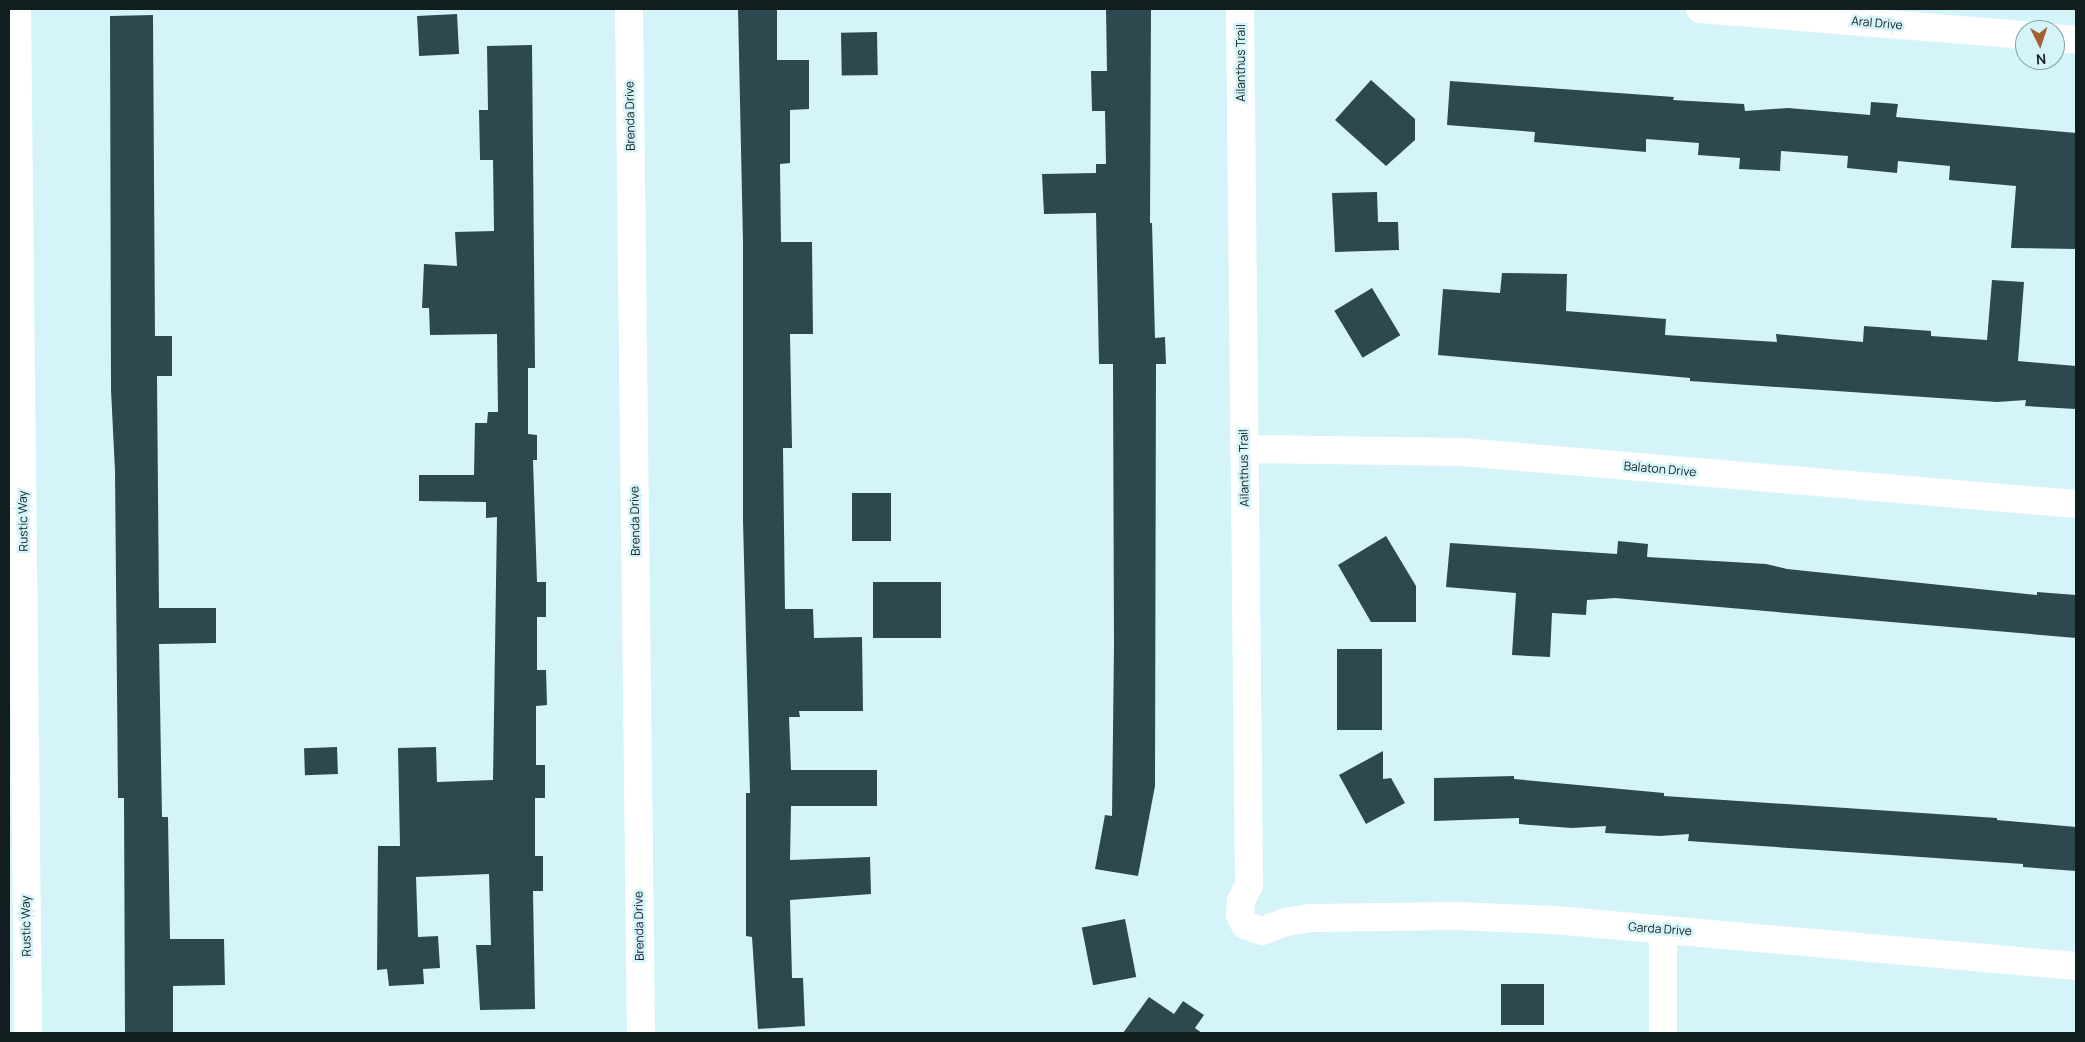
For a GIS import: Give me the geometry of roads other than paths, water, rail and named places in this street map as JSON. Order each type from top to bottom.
[{"type":"street","name":"Rustic Way","points":[[17,9],[16,774],[28,1033]]},
{"type":"street","name":"Brenda Drive","points":[[629,9],[641,1033]]},
{"type":"street","name":"Ailanthus Trail","points":[[1240,9],[1249,885],[1241,901],[1240,915],[1245,924]]},
{"type":"street","name":"Aral Drive","points":[[1700,9],[2015,35]]},
{"type":"street","name":"Balaton Drive","points":[[1244,449],[1462,452],[2076,504]]},
{"type":"street","name":"Garda Drive","points":[[1245,924],[1262,931],[1311,918],[1457,916],[1554,920],[2076,966]]},
{"type":"street","points":[[1663,931],[1663,1033]]}]
